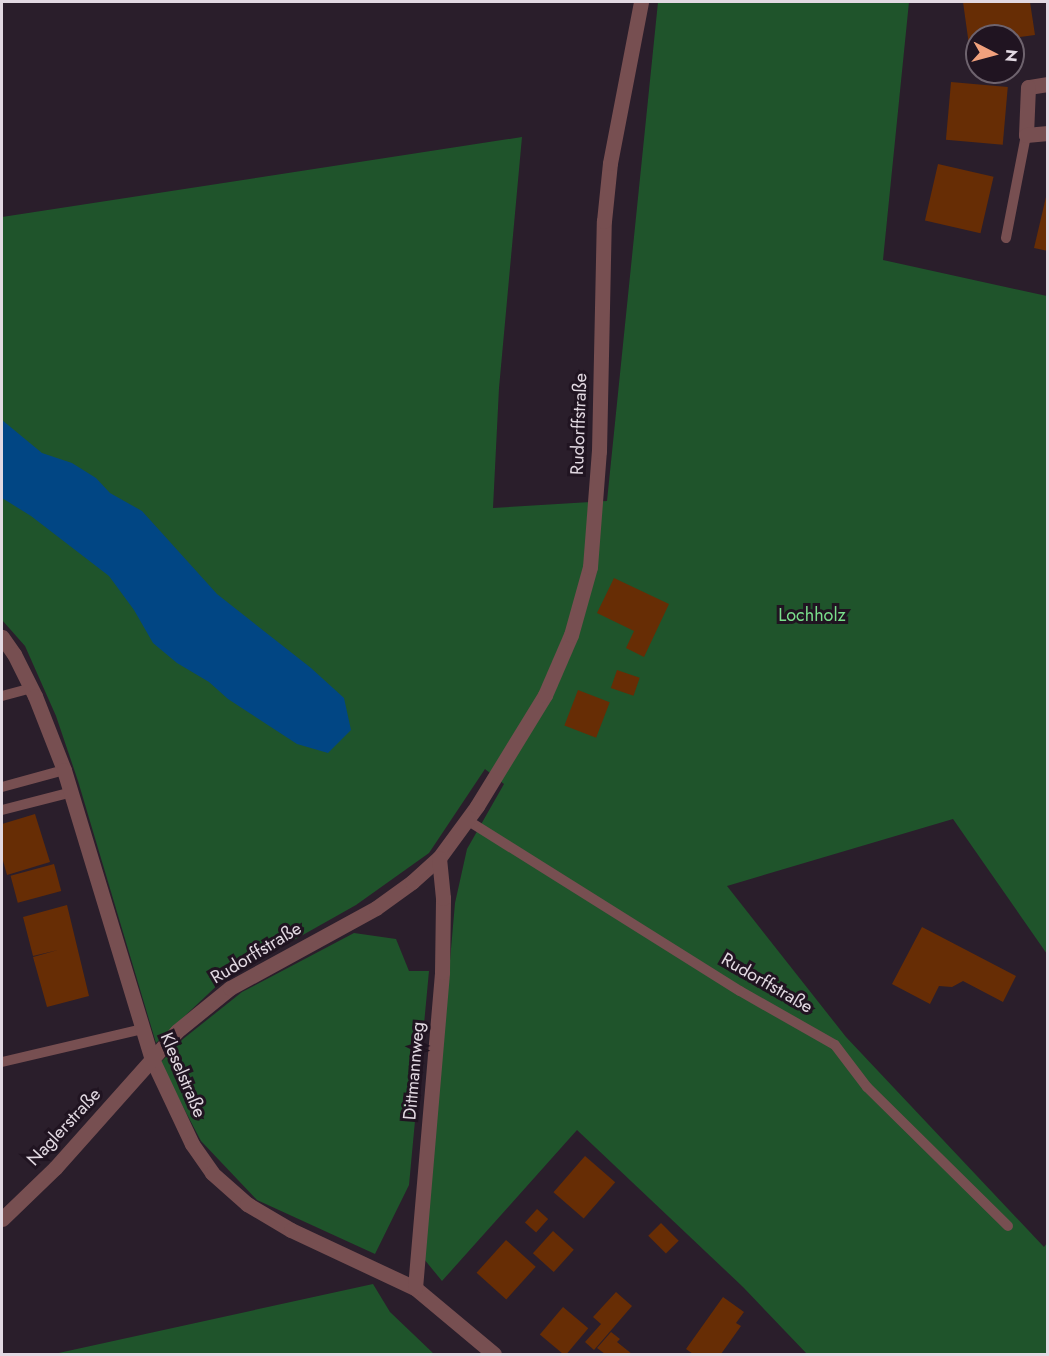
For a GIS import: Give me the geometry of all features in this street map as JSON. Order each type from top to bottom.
[{"type":"street","name":"Rudorffstraße","points":[[152,1059],[177,1030],[230,988],[376,908],[412,882],[439,858],[467,820],[546,695],[571,635],[590,567],[599,451],[604,221],[610,163],[641,2]]},
{"type":"street","points":[[1047,84],[1028,87],[1026,135],[1047,133]]},
{"type":"street","name":"Kleselstraße","points":[[2,637],[14,654],[31,688],[64,770],[152,1059],[192,1144],[212,1173],[247,1204],[291,1230],[415,1288],[494,1354]]},
{"type":"street","name":"Dittmannweg","points":[[415,1288],[442,972],[443,898],[439,858]]},
{"type":"street","name":"Naglerstraße","points":[[2,1219],[55,1168],[152,1059]]},
{"type":"lane","points":[[1006,238],[1026,135]]},
{"type":"lane","points":[[2,696],[31,688]]},
{"type":"lane","points":[[2,787],[64,770]]},
{"type":"lane","points":[[2,810],[72,792]]},
{"type":"lane","name":"Rudorffstraße","points":[[467,820],[740,991],[835,1045],[867,1087],[1008,1226]]},
{"type":"lane","points":[[2,1062],[143,1029]]},
{"type":"green space","name":"Lochholz","points":[[658,2],[909,2],[883,260],[1047,296],[1047,954],[953,819],[727,886],[846,1037],[1044,1247],[1047,1243],[1047,1354],[807,1354],[743,1287],[577,1130],[442,1281],[424,1259],[455,903],[467,849],[504,784],[485,769],[429,853],[356,905],[223,980],[156,1043],[78,781],[56,716],[25,646],[2,620],[2,217],[522,137],[499,388],[493,508],[607,501]]},
{"type":"green space","points":[[354,933],[396,939],[409,971],[429,971],[409,1185],[375,1254],[257,1200],[201,1141],[160,1063],[183,1039],[242,992]]},
{"type":"green space","points":[[373,1284],[390,1312],[434,1354],[54,1354]]},
{"type":"water","points":[[2,420],[42,453],[72,463],[96,478],[110,493],[142,511],[217,594],[311,668],[344,698],[351,730],[328,753],[297,744],[228,699],[209,682],[177,663],[153,643],[134,610],[109,576],[31,516],[2,498]]},
{"type":"building","points":[[963,2],[1030,2],[1035,35],[1025,36],[1025,24],[966,24]]},
{"type":"building","points":[[951,82],[1008,87],[1003,145],[946,140]]},
{"type":"building","points":[[938,164],[994,177],[980,233],[925,221]]},
{"type":"building","points":[[1046,197],[1048,198],[1048,251],[1034,248]]},
{"type":"building","points":[[614,578],[669,604],[644,657],[626,648],[634,631],[597,613]]},
{"type":"building","points":[[617,670],[640,678],[634,696],[611,688]]},
{"type":"building","points":[[578,690],[610,702],[596,738],[564,725]]},
{"type":"building","points":[[35,814],[50,862],[7,875],[2,857],[2,824]]},
{"type":"building","points":[[54,864],[61,891],[18,903],[11,876]]},
{"type":"building","points":[[67,905],[89,996],[47,1007],[33,957],[58,950],[33,956],[23,917]]},
{"type":"building","points":[[922,927],[1016,976],[1003,1002],[963,981],[952,987],[939,986],[930,1004],[892,984]]},
{"type":"building","points":[[585,1156],[615,1182],[584,1218],[554,1192]]},
{"type":"building","points":[[537,1209],[548,1219],[536,1232],[525,1222]]},
{"type":"building","points":[[661,1223],[679,1241],[666,1253],[648,1236]]},
{"type":"building","points":[[553,1231],[574,1250],[554,1272],[533,1253]]},
{"type":"building","points":[[506,1240],[536,1267],[506,1299],[477,1273]]},
{"type":"building","points":[[616,1292],[632,1306],[594,1350],[585,1342],[601,1324],[593,1317]]},
{"type":"building","points":[[723,1297],[744,1312],[736,1323],[741,1326],[721,1354],[693,1354],[686,1349]]},
{"type":"building","points":[[563,1307],[588,1328],[567,1354],[563,1354],[540,1335]]},
{"type":"building","points":[[611,1332],[620,1339],[617,1342],[632,1354],[605,1354],[597,1348]]}]
